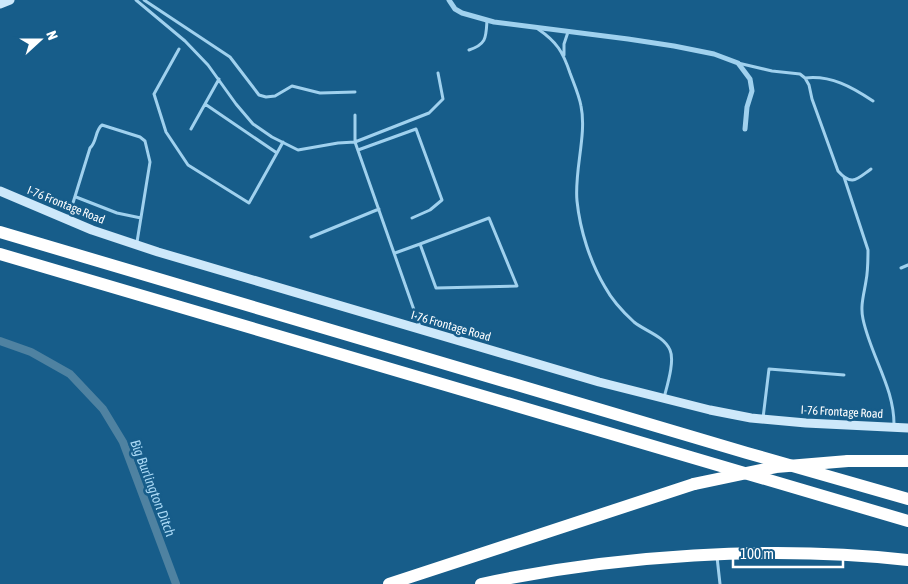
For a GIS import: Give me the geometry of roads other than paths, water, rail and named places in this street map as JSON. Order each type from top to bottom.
[{"type":"highway","points":[[0,232],[908,499]]},
{"type":"highway","points":[[0,254],[908,521]]},
{"type":"highway","points":[[389,584],[694,484],[776,467],[848,461],[908,461]]},
{"type":"highway","points":[[482,584],[576,568],[656,559],[809,554],[908,560]]},
{"type":"street","points":[[0,4],[10,0]]},
{"type":"street","points":[[450,0],[456,9],[462,13],[487,20],[674,46],[714,54],[738,63],[750,79],[752,91],[747,107],[745,129]]},
{"type":"street","name":"I-76 Frontage Road","points":[[0,191],[68,220],[136,245],[599,382],[664,399],[710,410],[763,419],[908,428]]},
{"type":"lane","points":[[136,0],[185,42],[208,65],[253,124],[298,150],[355,142],[429,113],[443,99],[438,73]]},
{"type":"lane","points":[[144,0],[230,56],[259,95],[266,97],[275,96],[292,86],[320,93],[355,92]]},
{"type":"lane","points":[[470,50],[482,44],[486,36],[487,20]]},
{"type":"lane","points":[[537,28],[550,38],[564,55]]},
{"type":"lane","points":[[568,32],[564,44],[564,55],[581,106],[582,123],[577,174],[577,200],[581,227],[594,266],[614,300],[635,322],[664,341],[670,350],[671,361],[664,399]]},
{"type":"lane","points":[[179,49],[154,94],[166,132],[188,164],[250,203],[283,142]]},
{"type":"lane","points":[[738,63],[772,72],[800,74],[809,85],[812,99],[838,171],[844,178],[868,250],[868,269],[862,305],[862,318],[893,405],[894,428]]},
{"type":"lane","points":[[805,78],[819,77],[838,82],[856,90],[873,101]]},
{"type":"lane","points":[[190,129],[218,79]]},
{"type":"lane","points":[[205,104],[277,153]]},
{"type":"lane","points":[[355,114],[355,142],[422,330]]},
{"type":"lane","points":[[68,220],[90,148],[94,144],[99,127],[102,125],[140,137],[145,140],[150,162],[136,245]]},
{"type":"lane","points":[[358,150],[416,129],[442,200],[430,210],[412,218]]},
{"type":"lane","points":[[844,178],[850,181],[856,180],[871,169]]},
{"type":"lane","points":[[76,197],[118,213],[141,218]]},
{"type":"lane","points":[[311,237],[379,209]]},
{"type":"lane","points":[[394,254],[420,244],[489,218],[517,286],[436,288],[420,244]]},
{"type":"lane","points":[[901,268],[908,265]]},
{"type":"lane","points":[[763,419],[769,369],[844,375]]},
{"type":"lane","points":[[717,556],[720,584]]},
{"type":"waterway","name":"Big Burlington Ditch","points":[[0,341],[31,352],[70,374],[103,409],[123,442],[176,584]]}]
